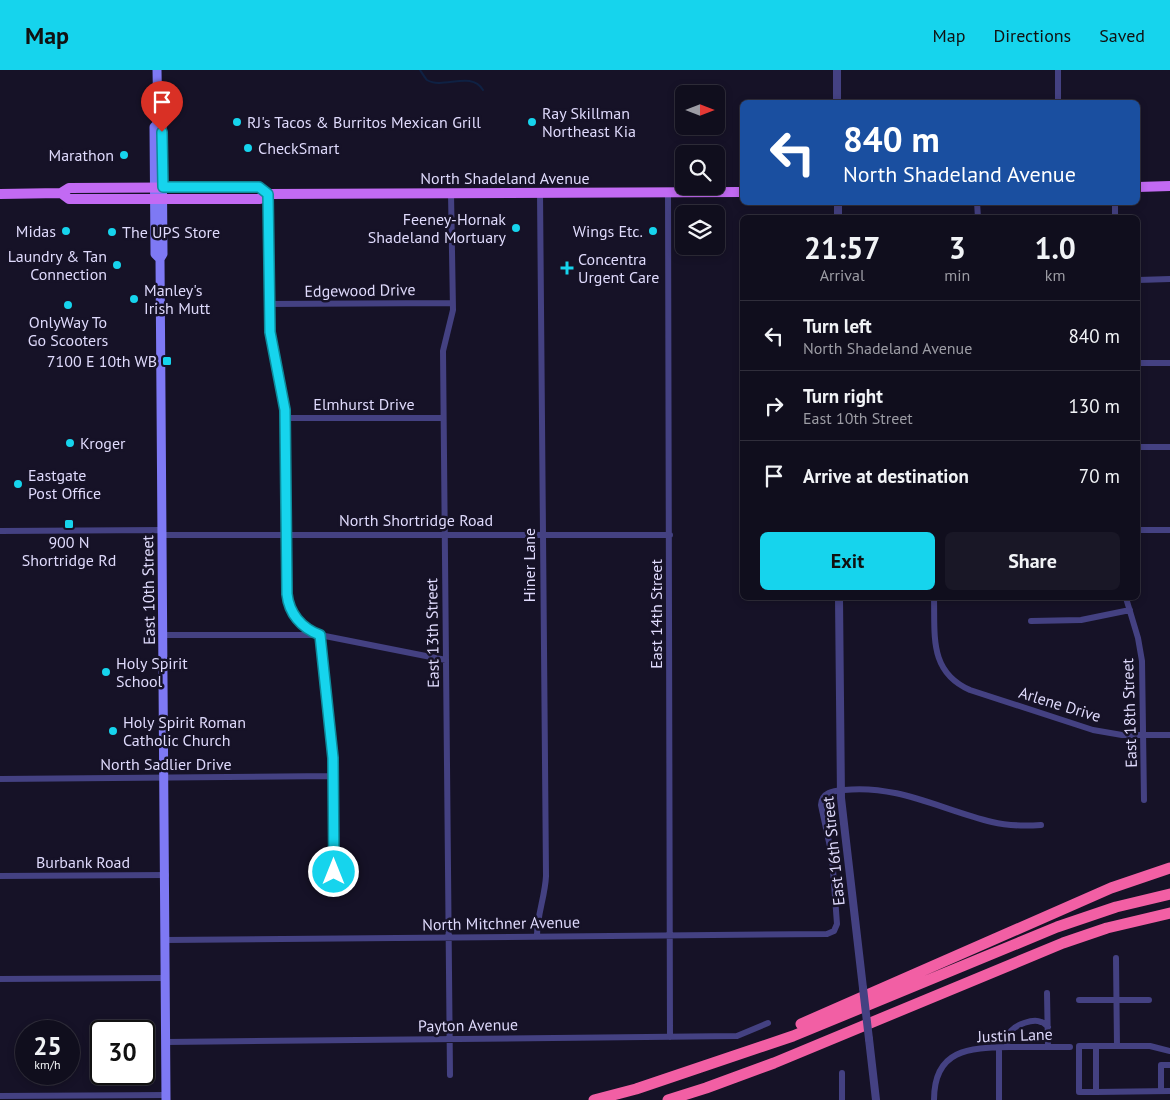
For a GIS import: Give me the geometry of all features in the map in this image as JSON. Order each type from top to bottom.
[{"type":"highway","points":[[760,1046],[790,1029],[1102,892],[1170,868]]},
{"type":"highway","points":[[594,1100],[636,1089],[793,1036],[1065,924],[1116,907],[1170,894]]},
{"type":"highway","points":[[668,1100],[774,1063],[1063,943],[1116,925],[1170,913]]},
{"type":"main road","name":"East 10th Street","points":[[157,70],[158,123],[162,126],[155,254],[160,259],[166,875],[166,1097]]},
{"type":"main road","points":[[1140,187],[1170,186]]},
{"type":"main road","name":"North Shadeland Avenue","points":[[0,194],[61,193],[69,188],[259,187],[268,194]]},
{"type":"main road","name":"North Shadeland Avenue","points":[[61,193],[69,199],[260,199],[268,194],[740,192]]},
{"type":"street","points":[[837,70],[837,100]]},
{"type":"street","points":[[1058,70],[1058,100]]},
{"type":"street","name":"East 14th Street","points":[[668,192],[670,1037]]},
{"type":"street","name":"East 13th Street","points":[[450,1074],[443,351],[452,310],[451,193]]},
{"type":"street","name":"Hiner Lane","points":[[537,936],[546,876],[540,193]]},
{"type":"street","points":[[268,194],[268,304],[270,332],[283,393],[285,418],[287,594],[289,605],[299,622],[320,635]]},
{"type":"street","points":[[1140,280],[1170,279]]},
{"type":"street","name":"Edgewood Drive","points":[[268,304],[452,303]]},
{"type":"street","points":[[1140,363],[1170,363]]},
{"type":"street","name":"Elmhurst Drive","points":[[285,418],[444,418]]},
{"type":"street","points":[[1140,447],[1170,447]]},
{"type":"street","points":[[1140,530],[1170,530]]},
{"type":"street","name":"North Shortridge Road","points":[[0,531],[670,535]]},
{"type":"street","name":"East 16th Street","points":[[839,600],[841,790],[845,842],[876,1100]]},
{"type":"street","name":"Arlene Drive","points":[[934,600],[936,651],[940,664],[948,675],[959,684],[970,690],[1086,728],[1111,734],[1170,735]]},
{"type":"street","name":"East 18th Street","points":[[1127,600],[1138,638],[1142,661],[1144,800]]},
{"type":"street","points":[[1031,621],[1081,620],[1130,610]]},
{"type":"street","points":[[163,635],[320,635],[446,660]]},
{"type":"street","points":[[320,635],[332,753],[334,872]]},
{"type":"street","name":"North Sadlier Drive","points":[[0,779],[333,776]]},
{"type":"street","points":[[841,790],[866,789],[888,791],[908,795],[994,822],[1018,826],[1041,825]]},
{"type":"street","name":"North Mitchner Avenue","points":[[166,940],[830,933],[835,929],[837,922],[832,856],[821,805],[822,798],[826,794],[841,790]]},
{"type":"street","name":"Burbank Road","points":[[0,876],[166,875]]},
{"type":"street","points":[[1116,958],[1117,1046]]},
{"type":"street","points":[[0,979],[166,978]]},
{"type":"street","points":[[1048,993],[1048,1047]]},
{"type":"street","points":[[1078,1000],[1149,1000]]},
{"type":"street","points":[[1007,1048],[1009,1036],[1016,1027],[1040,1021],[1048,1027]]},
{"type":"street","name":"Payton Avenue","points":[[166,1042],[737,1036],[768,1024]]},
{"type":"street","points":[[1170,1051],[1150,1046],[1079,1046],[1079,1092],[1170,1091]]},
{"type":"street","points":[[1096,1046],[1096,1092]]},
{"type":"street","name":"Justin Lane","points":[[934,1100],[936,1077],[942,1067],[949,1059],[972,1049],[1070,1047]]},
{"type":"street","points":[[999,1048],[999,1100]]},
{"type":"street","points":[[1161,1091],[1161,1065],[1170,1065]]},
{"type":"street","points":[[842,1073],[842,1100]]},
{"type":"street","points":[[0,1096],[166,1097]]},
{"type":"waterway","points":[[420,70],[427,80],[441,83],[471,81],[478,84],[483,90]]},
{"type":"place","name":"RJ's Tacos & Burritos Mexican Grill","points":[[237,122]]},
{"type":"place","name":"Ray Skillman Northeast Kia","points":[[532,122]]},
{"type":"place","name":"CheckSmart","points":[[248,148]]},
{"type":"place","name":"Marathon","points":[[124,155]]},
{"type":"place","name":"Feeney-Hornak Shadeland Mortuary","points":[[516,228]]},
{"type":"place","name":"Midas","points":[[66,231]]},
{"type":"place","name":"Wings Etc.","points":[[653,231]]},
{"type":"place","name":"The UPS Store","points":[[112,232]]},
{"type":"place","name":"Laundry & Tan Connection","points":[[117,265]]},
{"type":"place","name":"Concentra Urgent Care","points":[[567,268]]},
{"type":"place","name":"Manley's Irish Mutt","points":[[134,299]]},
{"type":"place","name":"OnlyWay To Go Scooters","points":[[68,305]]},
{"type":"place","name":"7100 E 10th WB","points":[[167,361]]},
{"type":"place","name":"Kroger","points":[[70,443]]},
{"type":"place","name":"Eastgate Post Office","points":[[18,484]]},
{"type":"place","name":"900 N Shortridge Rd","points":[[69,524]]},
{"type":"place","name":"Holy Spirit School","points":[[106,672]]},
{"type":"place","name":"Holy Spirit Roman Catholic Church","points":[[113,731]]},
{"type":"route","points":[[162,132],[163,187],[259,187],[268,194],[268,304],[270,332],[285,410],[287,594],[294,616],[308,629],[320,635],[333,758],[334,872]]}]
